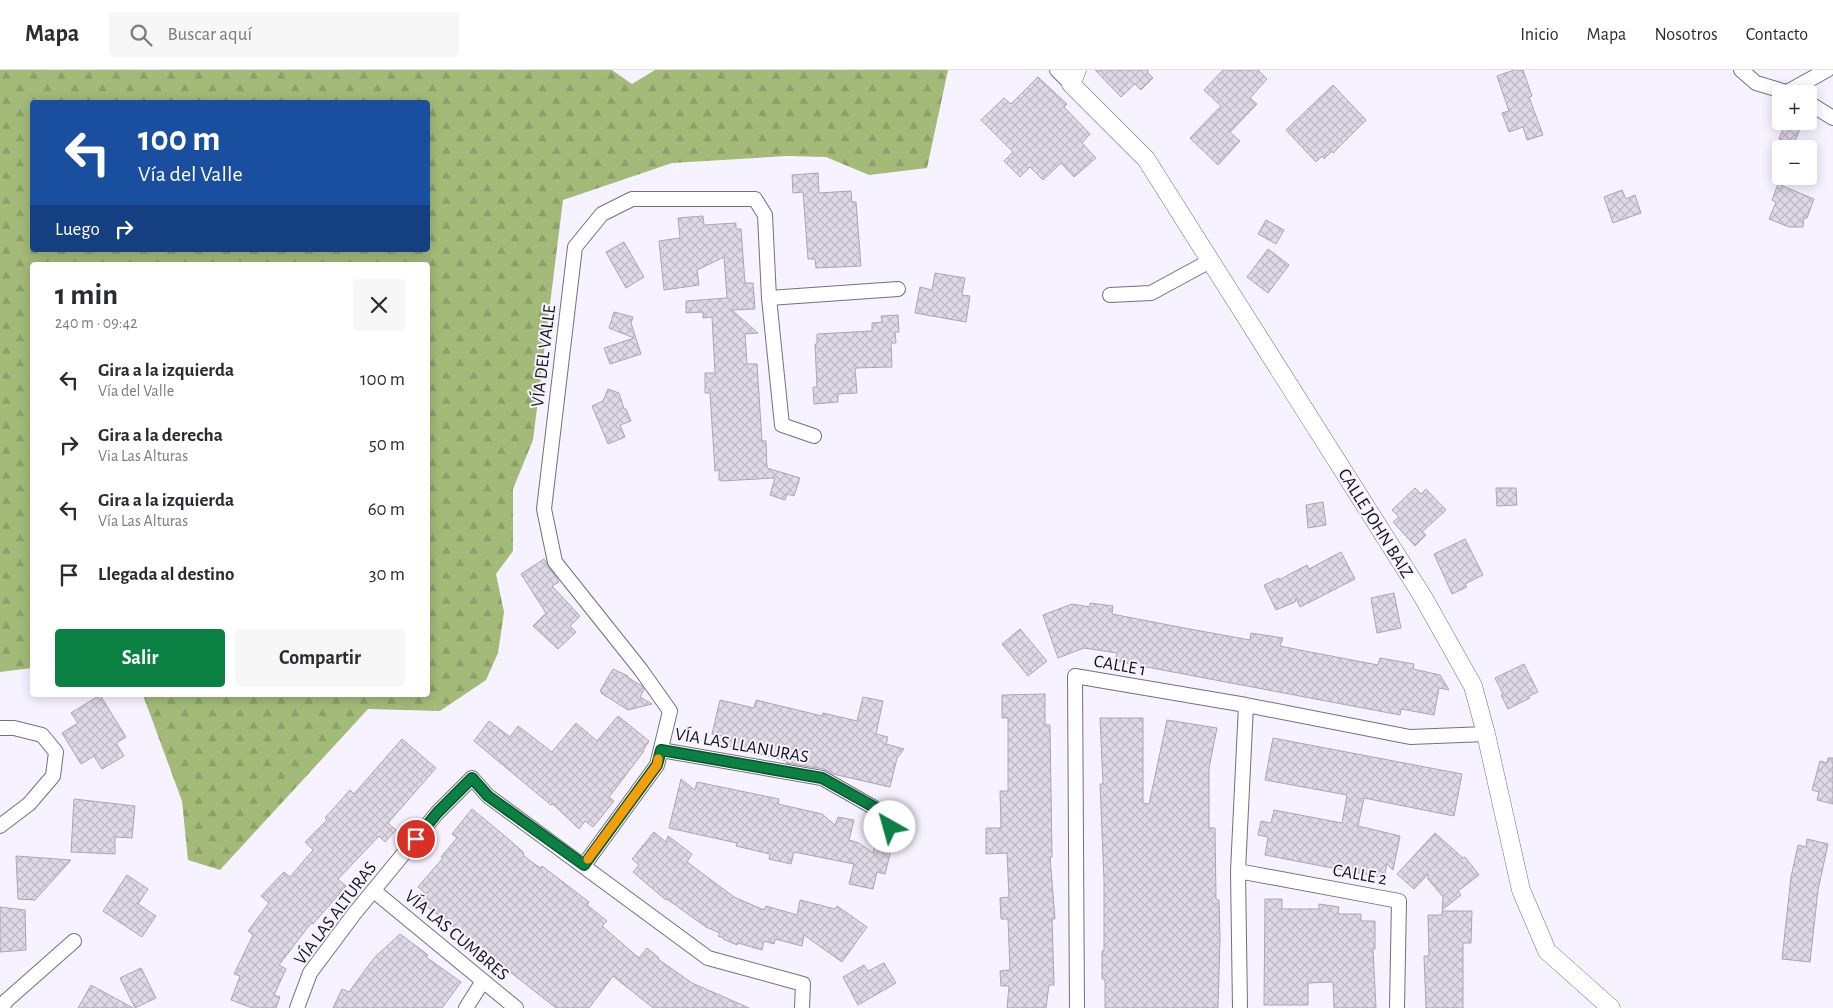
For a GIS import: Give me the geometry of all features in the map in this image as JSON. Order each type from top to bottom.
[{"type":"street","points":[[1057,70],[1074,77]]},
{"type":"street","points":[[1742,70],[1756,83],[1772,88]]},
{"type":"street","points":[[1803,85],[1826,70]]},
{"type":"street","name":"CALLE JOHN BAIZ","points":[[1074,77],[1146,159],[1422,597],[1474,686],[1521,890],[1547,952],[1611,1008]]},
{"type":"street","points":[[1817,108],[1833,118]]},
{"type":"street","name":"VÍA DEL VALLE","points":[[584,865],[657,765],[670,711],[641,670],[555,562],[544,509],[575,247],[602,214],[632,199],[755,199],[765,215],[769,298],[782,425],[814,436]]},
{"type":"street","points":[[1110,294],[1151,293],[1210,261]]},
{"type":"street","points":[[769,298],[898,289]]},
{"type":"street","name":"CALLE 1","points":[[1077,1008],[1075,676],[1246,705],[1410,737],[1486,734]]},
{"type":"street","points":[[1240,1008],[1238,871],[1246,705]]},
{"type":"street","points":[[0,728],[14,728],[42,734],[56,752],[53,776],[29,804],[0,826]]},
{"type":"street","name":"VÍA LAS LLANURAS","points":[[661,750],[822,778],[874,807],[890,827]]},
{"type":"street","name":"VÍA LAS ALTURAS","points":[[297,1008],[310,973],[354,914],[437,813],[472,778],[488,796],[584,865]]},
{"type":"street","points":[[584,865],[708,958],[803,984],[802,1008]]},
{"type":"street","name":"CALLE 2","points":[[1238,871],[1399,900],[1397,1008]]},
{"type":"street","name":"VÍA LAS CUMBRES","points":[[374,891],[418,925],[516,1008]]},
{"type":"street","points":[[2,1008],[6,1001],[74,941]]},
{"type":"street","points":[[466,1008],[483,981]]},
{"type":"green space","points":[[0,70],[612,70],[632,84],[655,70],[948,70],[927,168],[869,175],[826,157],[787,156],[672,163],[563,200],[533,440],[513,489],[513,551],[496,574],[504,612],[498,653],[486,680],[440,711],[368,709],[220,870],[188,860],[182,801],[144,697],[430,697],[430,262],[30,262],[30,668],[0,672]]},
{"type":"building","points":[[1095,70],[1149,70],[1147,72],[1153,78],[1141,90],[1135,84],[1121,97]]},
{"type":"building","points":[[1223,70],[1258,70],[1267,79],[1250,98],[1257,104],[1230,132],[1240,141],[1218,165],[1190,138],[1221,106],[1204,90]]},
{"type":"building","points":[[1514,70],[1523,70],[1532,96],[1529,97],[1543,135],[1527,140],[1523,127],[1509,132],[1502,113],[1509,111],[1497,76]]},
{"type":"building","points":[[1038,77],[1067,104],[1064,107],[1090,134],[1082,143],[1096,158],[1074,177],[1061,163],[1043,180],[1030,167],[1020,177],[1004,161],[1013,152],[981,120],[1004,98],[1011,104]]},
{"type":"building","points":[[1333,85],[1366,120],[1333,153],[1332,151],[1324,159],[1322,156],[1316,162],[1286,130]]},
{"type":"building","points":[[1782,130],[1799,130],[1796,140],[1779,139]]},
{"type":"building","points":[[818,173],[819,193],[851,191],[852,202],[856,202],[861,266],[816,268],[815,259],[808,259],[803,192],[793,193],[792,175]]},
{"type":"building","points":[[1778,185],[1814,199],[1807,218],[1804,218],[1803,227],[1789,227],[1769,219],[1776,202],[1772,200]]},
{"type":"building","points":[[1622,190],[1626,199],[1635,195],[1641,213],[1613,223],[1604,197]]},
{"type":"building","points":[[703,216],[704,225],[736,223],[736,229],[741,229],[745,283],[753,283],[755,309],[732,310],[758,333],[745,334],[747,364],[757,364],[762,441],[766,441],[767,468],[800,478],[794,496],[787,494],[785,500],[770,495],[775,478],[722,481],[719,480],[719,470],[715,471],[710,393],[705,393],[705,373],[715,373],[712,317],[703,318],[703,312],[686,313],[686,301],[727,298],[724,257],[697,270],[699,285],[664,290],[659,241],[680,238],[678,218]]},
{"type":"building","points":[[1266,220],[1284,230],[1276,244],[1258,234]]},
{"type":"building","points":[[624,242],[644,277],[626,288],[606,252]]},
{"type":"building","points":[[1268,249],[1289,265],[1268,293],[1247,277]]},
{"type":"building","points":[[935,273],[965,278],[962,295],[970,296],[966,322],[915,313],[920,287],[932,290]]},
{"type":"building","points":[[614,312],[633,317],[631,323],[641,354],[610,364],[604,348],[634,338],[609,328]]},
{"type":"building","points":[[898,315],[899,332],[895,332],[896,343],[891,343],[892,367],[855,368],[857,393],[838,394],[838,402],[814,404],[813,387],[817,387],[815,344],[817,344],[817,334],[872,331],[872,323],[882,322],[881,316]]},
{"type":"building","points":[[608,389],[619,393],[624,409],[626,409],[631,421],[620,425],[625,437],[608,444],[592,406],[603,401]]},
{"type":"building","points":[[1415,488],[1421,494],[1426,489],[1446,510],[1422,532],[1426,535],[1415,546],[1393,522],[1399,517],[1392,510]]},
{"type":"building","points":[[1496,488],[1516,488],[1517,505],[1497,506]]},
{"type":"building","points":[[1323,502],[1326,525],[1308,528],[1306,505]]},
{"type":"building","points":[[1465,539],[1483,575],[1465,584],[1467,587],[1452,594],[1434,554]]},
{"type":"building","points":[[1341,552],[1355,579],[1300,607],[1296,598],[1295,602],[1276,610],[1264,585],[1279,578],[1279,580],[1307,565],[1309,569]]},
{"type":"building","points":[[544,559],[559,582],[552,586],[580,616],[570,626],[576,632],[558,649],[533,626],[546,613],[521,574]]},
{"type":"building","points":[[1394,593],[1401,628],[1377,633],[1371,598]]},
{"type":"building","points":[[1090,603],[1113,606],[1112,614],[1250,640],[1251,633],[1283,638],[1280,646],[1378,665],[1380,658],[1414,664],[1413,669],[1440,675],[1449,690],[1439,688],[1434,715],[1401,709],[1400,715],[1115,661],[1117,653],[1084,648],[1058,658],[1043,615],[1072,604],[1090,607]]},
{"type":"building","points":[[1020,629],[1047,661],[1028,676],[1002,644]]},
{"type":"building","points":[[1524,664],[1538,692],[1508,709],[1495,678]]},
{"type":"building","points":[[613,669],[628,676],[642,686],[644,690],[640,697],[652,704],[628,710],[601,693],[600,691]]},
{"type":"building","points":[[1045,694],[1045,725],[1050,725],[1052,857],[1050,857],[1055,919],[1052,919],[1054,985],[1049,985],[1046,1008],[1007,1008],[1009,986],[1001,986],[1000,971],[1010,970],[1008,919],[1001,919],[1000,898],[1009,897],[1007,853],[986,854],[986,828],[1001,828],[1000,791],[1008,791],[1008,718],[1002,718],[1002,695]]},
{"type":"building","points":[[97,697],[101,697],[126,737],[116,743],[124,756],[102,769],[94,756],[81,764],[62,733],[78,723],[71,713]]},
{"type":"building","points":[[863,697],[883,701],[876,734],[888,737],[886,744],[904,749],[897,758],[890,787],[833,774],[824,769],[786,763],[787,761],[720,744],[722,736],[712,734],[720,700],[754,708],[756,700],[822,716],[823,713],[857,721]]},
{"type":"building","points":[[618,716],[649,741],[644,751],[609,797],[614,801],[593,827],[585,821],[579,829],[553,804],[551,805],[474,741],[489,721],[510,737],[518,726],[552,752],[576,723],[597,741]]},
{"type":"building","points":[[1100,718],[1143,718],[1143,803],[1149,804],[1167,720],[1217,728],[1209,768],[1209,828],[1215,828],[1216,899],[1219,900],[1218,1008],[1105,1008],[1105,979],[1102,979],[1104,880],[1100,784],[1103,784]]},
{"type":"building","points":[[1273,738],[1462,774],[1454,816],[1364,798],[1358,826],[1400,836],[1393,870],[1387,864],[1384,878],[1265,855],[1268,837],[1258,835],[1261,821],[1271,823],[1274,810],[1342,823],[1347,795],[1265,780]]},
{"type":"building","points":[[402,739],[436,768],[388,823],[396,830],[385,842],[379,836],[338,879],[346,886],[313,924],[311,923],[279,965],[286,969],[274,995],[280,997],[276,1008],[252,1008],[231,1000],[240,976],[234,974],[253,935],[248,931],[269,903],[261,896],[284,872],[290,877],[313,850],[305,842],[327,820],[325,818],[350,790],[354,794]]},
{"type":"building","points":[[1828,758],[1833,758],[1833,804],[1817,800],[1819,792],[1812,790],[1820,761],[1827,763]]},
{"type":"building","points":[[681,779],[695,790],[697,782],[779,799],[778,804],[822,814],[835,825],[838,817],[854,820],[849,840],[859,843],[873,853],[875,846],[891,850],[885,874],[877,872],[873,889],[849,884],[854,864],[794,852],[791,864],[769,859],[770,854],[736,846],[737,843],[669,828]]},
{"type":"building","points":[[74,799],[135,806],[132,838],[115,837],[115,854],[71,852]]},
{"type":"building","points":[[472,809],[523,852],[524,856],[540,868],[542,866],[589,902],[587,905],[607,921],[602,926],[639,958],[647,948],[658,959],[692,983],[749,1008],[653,1008],[613,976],[589,1008],[556,1008],[419,900],[425,893],[418,887],[443,858],[441,857],[457,838],[452,834]]},
{"type":"building","points":[[654,832],[666,842],[668,836],[692,854],[687,862],[734,897],[764,910],[766,906],[797,915],[800,900],[835,909],[837,906],[867,927],[842,962],[804,935],[802,946],[775,939],[774,944],[764,941],[762,950],[738,943],[737,945],[723,939],[718,936],[720,933],[706,927],[666,900],[633,872],[639,865],[632,859]]},
{"type":"building","points":[[1435,833],[1463,858],[1465,857],[1479,875],[1458,891],[1461,895],[1442,910],[1443,897],[1428,879],[1428,874],[1414,889],[1397,874]]},
{"type":"building","points":[[1807,839],[1828,844],[1818,890],[1810,962],[1782,959],[1791,877],[1798,845],[1806,847]]},
{"type":"building","points":[[16,856],[71,860],[35,900],[18,899]]},
{"type":"building","points":[[127,875],[148,889],[138,904],[156,916],[142,937],[103,911]]},
{"type":"building","points":[[1265,899],[1282,899],[1282,909],[1319,909],[1319,904],[1339,907],[1338,914],[1361,914],[1361,921],[1375,921],[1375,949],[1373,949],[1376,1008],[1334,1008],[1333,982],[1308,983],[1308,1005],[1264,1005]]},
{"type":"building","points":[[0,907],[25,910],[26,950],[0,952]]},
{"type":"building","points":[[1442,911],[1472,911],[1471,943],[1463,943],[1463,1008],[1426,1008],[1424,956],[1429,956],[1428,915],[1442,915]]},
{"type":"building","points":[[400,934],[428,955],[426,957],[461,982],[442,1008],[333,1008],[342,989],[349,992],[374,958]]},
{"type":"building","points":[[884,963],[896,983],[858,1005],[843,977],[864,965],[868,971]]},
{"type":"building","points":[[141,968],[156,998],[135,1008],[120,978]]},
{"type":"building","points":[[91,985],[133,1008],[78,1008]]},
{"type":"slow traffic","points":[[588,859],[657,765],[658,759]]},
{"type":"route","points":[[416,839],[437,813],[472,778],[488,796],[584,865],[657,765],[661,750],[822,778],[874,807],[890,827]]}]
